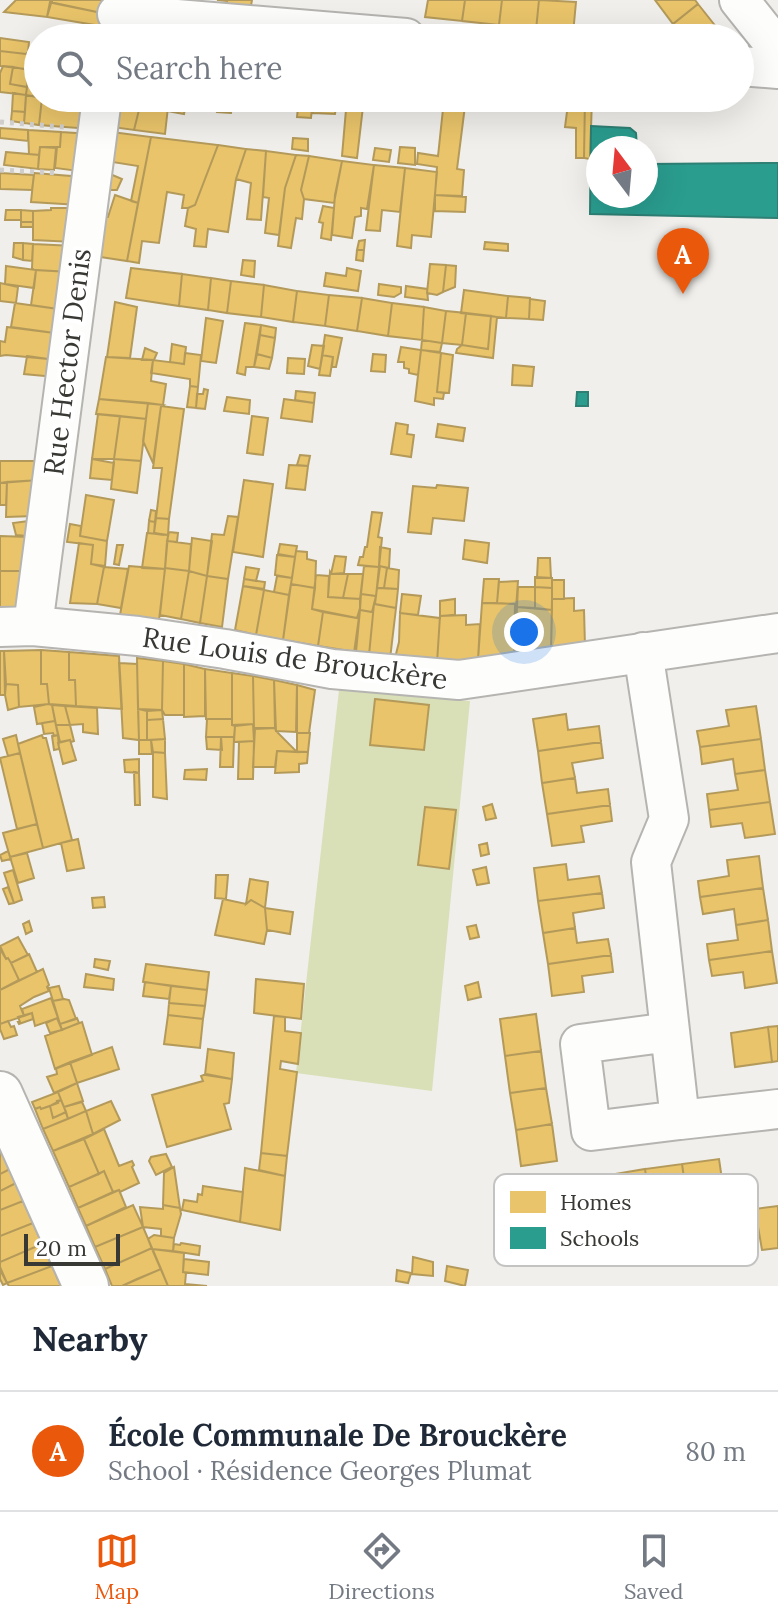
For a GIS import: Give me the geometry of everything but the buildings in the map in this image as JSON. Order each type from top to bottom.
[{"type":"street","points":[[739,0],[778,49]]},
{"type":"street","points":[[116,17],[213,24]]},
{"type":"street","points":[[754,67],[778,69]]},
{"type":"street","name":"Rue Hector Denis","points":[[17,627],[99,114]]},
{"type":"street","name":"Rue Louis de Brouckère","points":[[17,627],[138,636],[332,669],[459,680],[778,633]]},
{"type":"street","points":[[643,652],[669,819],[651,862],[680,1120]]},
{"type":"street","points":[[670,1032],[580,1044],[591,1131],[778,1109]]},
{"type":"street","points":[[0,1094],[86,1286]]},
{"type":"path","points":[[0,122],[99,114]]},
{"type":"path","points":[[0,170],[91,176]]},
{"type":"green space","points":[[339,690],[470,701],[432,1091],[296,1073]]},
{"type":"place","name":"École Communale De Brouckère","points":[[683,294]]}]
